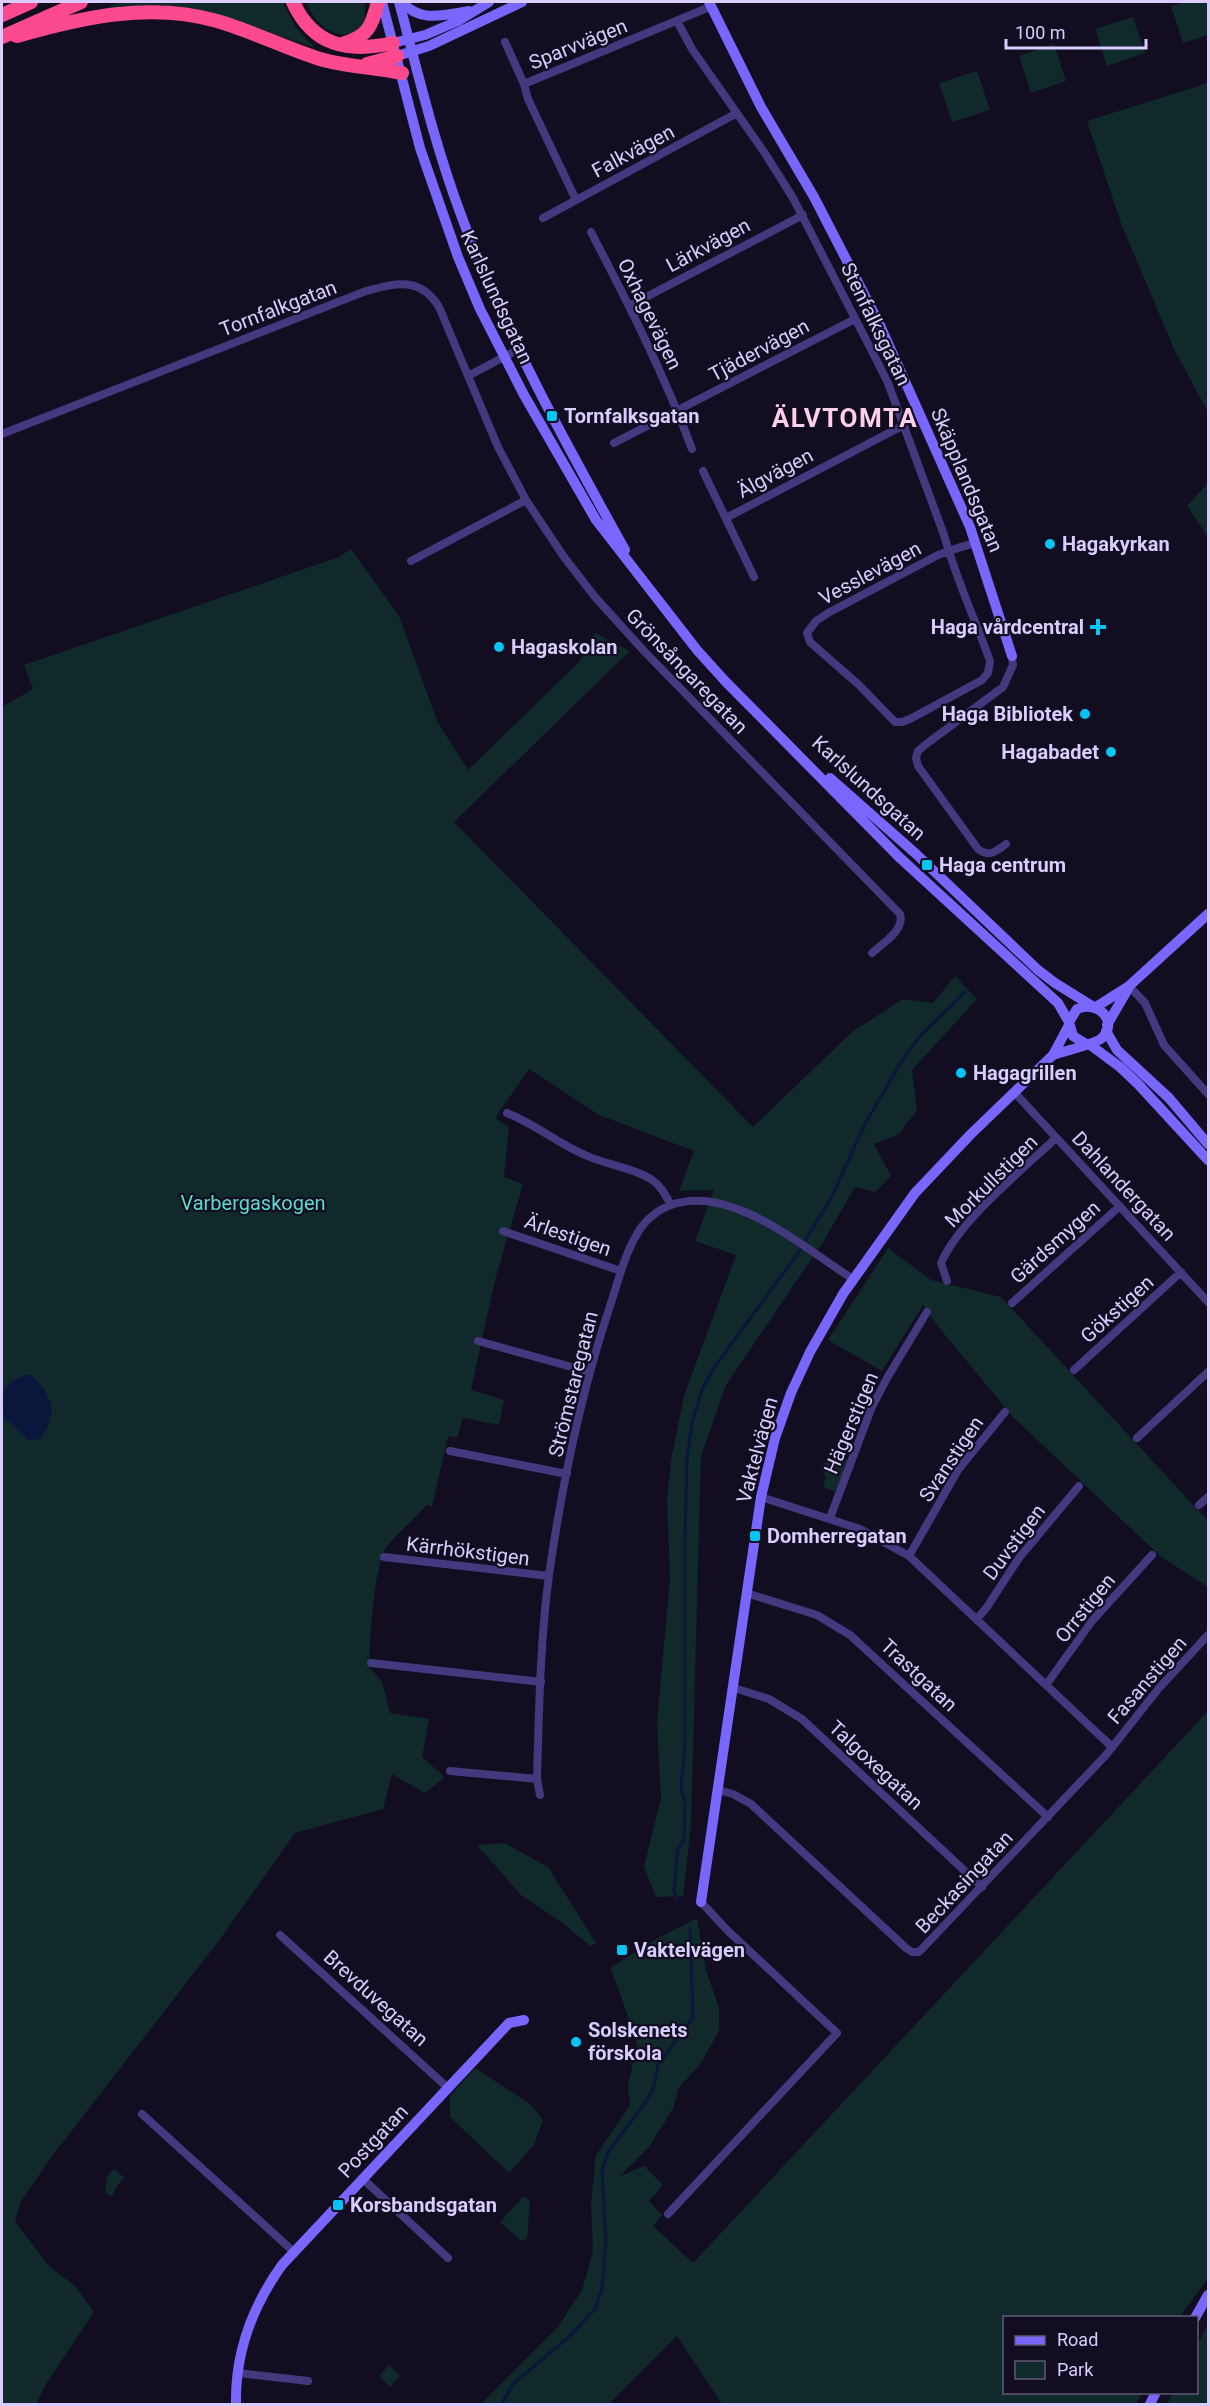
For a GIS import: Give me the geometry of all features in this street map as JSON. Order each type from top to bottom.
[{"type":"highway","points":[[2,15],[32,2]]},
{"type":"highway","points":[[6,35],[81,2]]},
{"type":"highway","points":[[292,2],[303,19],[318,35],[328,41],[357,49],[395,49]]},
{"type":"highway","points":[[342,44],[366,34],[380,2]]},
{"type":"highway","points":[[6,35],[17,36],[129,12],[173,12],[216,21],[320,59],[402,73]]},
{"type":"highway","points":[[362,66],[395,49]]},
{"type":"main road","name":"Karlslundsgatan","points":[[380,2],[402,73],[420,148],[447,231],[480,309],[504,357],[582,500],[697,650],[899,857],[1058,1003],[1069,1023]]},
{"type":"main road","name":"Karlslundsgatan","points":[[400,2],[460,212],[493,295],[583,474],[641,579]]},
{"type":"main road","points":[[400,2],[423,16],[472,10]]},
{"type":"main road","points":[[395,49],[409,39],[458,21],[472,10],[489,2]]},
{"type":"main road","points":[[395,49],[413,51],[522,2]]},
{"type":"main road","name":"Skäpplandsgatan","points":[[711,4],[761,107],[814,197],[879,323],[976,543],[1012,656]]},
{"type":"main road","name":"Karlslundsgatan","points":[[758,714],[915,853],[1038,970],[1065,990],[1094,1006]]},
{"type":"main road","points":[[1209,914],[1129,986],[1094,1006],[1077,1009],[1069,1023],[1073,1036],[1120,1067],[1209,1160]]},
{"type":"main road","points":[[1087,1044],[1100,1040],[1129,986]]},
{"type":"main road","points":[[1094,1006],[1103,1012],[1117,1050],[1169,1098],[1209,1144]]},
{"type":"main road","name":"Vaktelvägen","points":[[701,1902],[761,1497],[774,1438],[791,1393],[819,1336],[853,1279],[921,1186],[971,1134],[1053,1056],[1069,1023]]},
{"type":"main road","name":"Vaktelvägen","points":[[1053,1056],[1087,1044]]},
{"type":"main road","name":"Postgatan","points":[[236,2404],[238,2373],[244,2340],[254,2309],[272,2280],[294,2252],[509,2023],[524,2020]]},
{"type":"main road","points":[[1196,2316],[1209,2295]]},
{"type":"street","name":"Sparvvägen","points":[[524,84],[676,21],[711,4]]},
{"type":"street","name":"Stenfalksgatan","points":[[676,21],[692,49],[779,174],[803,215],[888,383],[990,661],[990,668]]},
{"type":"street","points":[[505,42],[524,84],[528,99],[576,200]]},
{"type":"street","name":"Falkvägen","points":[[543,218],[737,113]]},
{"type":"street","name":"Lärkvägen","points":[[629,306],[803,215]]},
{"type":"street","name":"Oxhagevägen","points":[[591,232],[678,410],[692,449]]},
{"type":"street","name":"Tornfalkgatan","points":[[2,434],[366,291],[399,284],[421,288],[434,299],[445,318],[468,376]]},
{"type":"street","name":"Tjädervägen","points":[[678,410],[855,319]]},
{"type":"street","points":[[468,376],[519,349]]},
{"type":"street","name":"Grönsångaregatan","points":[[468,376],[498,447],[526,500],[564,557],[611,615],[895,907],[902,919],[900,926],[872,953]]},
{"type":"street","points":[[614,443],[678,410]]},
{"type":"street","name":"Älgvägen","points":[[726,518],[904,425]]},
{"type":"street","points":[[703,471],[754,577]]},
{"type":"street","points":[[411,561],[526,500]]},
{"type":"street","name":"Vesslevägen","points":[[976,543],[948,551],[828,613],[810,627],[808,638],[824,656],[859,685],[895,722],[910,719],[982,680],[990,668]]},
{"type":"street","name":"Skäpplandsgatan","points":[[1006,844],[990,854],[984,854],[978,849],[921,770],[916,758],[918,750],[1003,687],[1013,665],[1012,656]]},
{"type":"street","points":[[1129,986],[1145,1003],[1164,1045],[1209,1094]]},
{"type":"street","name":"Dahlandergatan","points":[[1015,1093],[1209,1302]]},
{"type":"street","points":[[507,1113],[525,1120],[557,1142],[583,1155],[650,1179],[662,1188],[671,1205]]},
{"type":"street","name":"Morkullstigen","points":[[947,1281],[942,1263],[947,1249],[989,1202],[1056,1138]]},
{"type":"street","name":"Strömstaregatan","points":[[540,1795],[537,1779],[549,1576],[571,1450],[590,1372],[621,1271],[636,1234],[661,1209],[671,1205],[693,1200],[724,1204],[759,1219],[853,1279]]},
{"type":"street","name":"Gärdsmygen","points":[[1012,1303],[1120,1206]]},
{"type":"street","name":"Ärlestigen","points":[[503,1231],[621,1271]]},
{"type":"street","name":"Gökstigen","points":[[1074,1370],[1181,1272]]},
{"type":"street","name":"Hägerstigen","points":[[830,1518],[871,1409],[887,1377],[927,1312]]},
{"type":"street","points":[[478,1341],[590,1372]]},
{"type":"street","points":[[1137,1438],[1209,1372]]},
{"type":"street","name":"Svanstigen","points":[[909,1556],[958,1470],[1005,1412]]},
{"type":"street","points":[[450,1451],[567,1474]]},
{"type":"street","name":"Duvstigen","points":[[977,1619],[1019,1558],[1079,1486]]},
{"type":"street","points":[[761,1497],[830,1518],[874,1535],[909,1556],[1112,1747]]},
{"type":"street","points":[[1199,1505],[1209,1497]]},
{"type":"street","name":"Orrstigen","points":[[1046,1685],[1092,1621],[1152,1555]]},
{"type":"street","name":"Kärrhökstigen","points":[[384,1557],[549,1576]]},
{"type":"street","name":"Trastgatan","points":[[747,1593],[817,1615],[850,1635],[1048,1817]]},
{"type":"street","name":"Fasanstigen","points":[[1112,1747],[1159,1688],[1209,1635]]},
{"type":"street","points":[[371,1663],[541,1682]]},
{"type":"street","name":"Talgoxegatan","points":[[734,1688],[769,1700],[802,1719],[982,1887]]},
{"type":"street","name":"Beckasingatan","points":[[718,1790],[740,1797],[762,1813],[912,1952],[924,1948],[1112,1747]]},
{"type":"street","points":[[450,1771],[537,1779]]},
{"type":"street","name":"Vaktelvägen","points":[[668,2214],[837,2033],[727,1930],[701,1902]]},
{"type":"street","name":"Brevduvegatan","points":[[280,1935],[448,2088]]},
{"type":"street","points":[[142,2114],[294,2252]]},
{"type":"street","points":[[363,2179],[448,2259]]},
{"type":"street","points":[[238,2373],[308,2381]]},
{"type":"green space","points":[[120,2],[283,2],[296,28],[315,48],[234,20],[100,11]]},
{"type":"green space","points":[[307,2],[364,2],[365,17],[361,27],[354,33],[344,35],[322,26],[313,16]]},
{"type":"green space","points":[[1185,2],[1208,2],[1208,35],[1183,43],[1171,6]]},
{"type":"green space","points":[[1133,17],[1145,53],[1107,66],[1095,29]]},
{"type":"green space","points":[[1054,44],[1066,81],[1031,93],[1019,56]]},
{"type":"green space","points":[[977,71],[990,110],[952,122],[939,83]]},
{"type":"green space","points":[[1208,83],[1208,412],[1174,349],[1122,226],[1087,121]]},
{"type":"green space","points":[[1208,483],[1208,537],[1187,506]]},
{"type":"green space","name":"Varbergaskogen","points":[[351,549],[399,616],[438,723],[468,770],[581,660],[595,633],[630,651],[454,822],[753,1127],[852,1032],[903,999],[933,1003],[955,976],[977,999],[912,1070],[917,1110],[899,1134],[874,1144],[891,1176],[875,1192],[855,1187],[823,1242],[726,1385],[701,1456],[691,1825],[683,1896],[656,1897],[644,1867],[661,1797],[657,1722],[670,1580],[667,1500],[671,1460],[684,1396],[736,1255],[695,1241],[714,1190],[679,1191],[694,1151],[599,1115],[529,1069],[495,1118],[509,1127],[504,1177],[523,1184],[495,1280],[471,1390],[504,1400],[499,1425],[463,1418],[457,1438],[448,1436],[432,1506],[427,1505],[388,1545],[379,1568],[373,1604],[370,1668],[382,1681],[390,1713],[429,1719],[422,1757],[445,1777],[425,1793],[392,1774],[383,1809],[295,1833],[221,1938],[53,2155],[21,2201],[15,2222],[50,2267],[75,2286],[94,2312],[46,2384],[36,2404],[2,2404],[2,707],[33,689],[24,665],[339,557]]},
{"type":"green space","points":[[888,1248],[931,1280],[1001,1297],[1208,1521],[1208,1587],[1160,1556],[1013,1417],[923,1305],[882,1371],[828,1340]]},
{"type":"green space","points":[[832,1455],[848,1459],[836,1492],[823,1487],[826,1478],[821,1467]]},
{"type":"green space","points":[[1208,1711],[1208,2278],[1181,2316],[1003,2316],[1003,2394],[1141,2394],[1136,2404],[722,2404],[677,2336],[609,2404],[481,2404],[558,2327],[582,2290],[593,2252],[591,2204],[596,2155],[630,2105],[628,2085],[637,2045],[610,1968],[656,1939],[697,1918],[706,1971],[719,2007],[719,2031],[701,2063],[678,2089],[673,2109],[649,2147],[620,2176],[644,2166],[663,2185],[649,2201],[662,2215],[653,2226],[693,2263]]},
{"type":"green space","points":[[505,1843],[548,1867],[596,1943],[590,1946],[564,1924],[521,1895],[477,1845]]},
{"type":"green space","points":[[475,2068],[530,2104],[543,2120],[534,2145],[509,2173],[450,2117],[450,2096]]},
{"type":"green space","points":[[114,2169],[125,2178],[118,2184],[112,2196],[105,2193],[107,2176]]},
{"type":"green space","points":[[526,2197],[530,2202],[527,2239],[521,2241],[500,2222],[522,2198]]},
{"type":"green space","points":[[1208,2323],[1208,2404],[1167,2404],[1172,2394],[1198,2394],[1198,2344]]},
{"type":"green space","points":[[389,2365],[400,2376],[390,2387],[379,2376]]},
{"type":"water","points":[[30,1374],[44,1389],[51,1405],[51,1413],[50,1421],[40,1439],[28,1440],[4,1417],[2,1400],[8,1384]]},
{"type":"waterway","points":[[678,1901],[674,1891],[678,1849],[684,1839],[685,1804],[681,1787],[685,1743],[687,1458],[692,1423],[702,1390],[713,1369],[796,1256],[831,1198],[866,1122],[900,1064],[919,1037],[965,992]]},
{"type":"waterway","points":[[501,2404],[515,2382],[570,2336],[595,2309],[602,2288],[606,2240],[602,2171],[608,2152],[648,2099],[654,2086],[658,2065],[693,2017],[690,1928]]},
{"type":"place","name":"Tornfalksgatan","points":[[552,416]]},
{"type":"place","name":"Hagakyrkan","points":[[1050,544]]},
{"type":"place","name":"Haga vårdcentral","points":[[1098,627]]},
{"type":"place","name":"Hagaskolan","points":[[499,647]]},
{"type":"place","name":"Haga Bibliotek","points":[[1085,714]]},
{"type":"place","name":"Hagabadet","points":[[1111,752]]},
{"type":"place","name":"Haga centrum","points":[[927,865]]},
{"type":"place","name":"Hagagrillen","points":[[961,1073]]},
{"type":"place","name":"Domherregatan","points":[[755,1536]]},
{"type":"place","name":"Vaktelvägen","points":[[622,1950]]},
{"type":"place","name":"Solskenets förskola","points":[[576,2042]]},
{"type":"place","name":"Korsbandsgatan","points":[[338,2205]]},
{"type":"district","name":"ÄLVTOMTA","points":[[845,418]]}]
